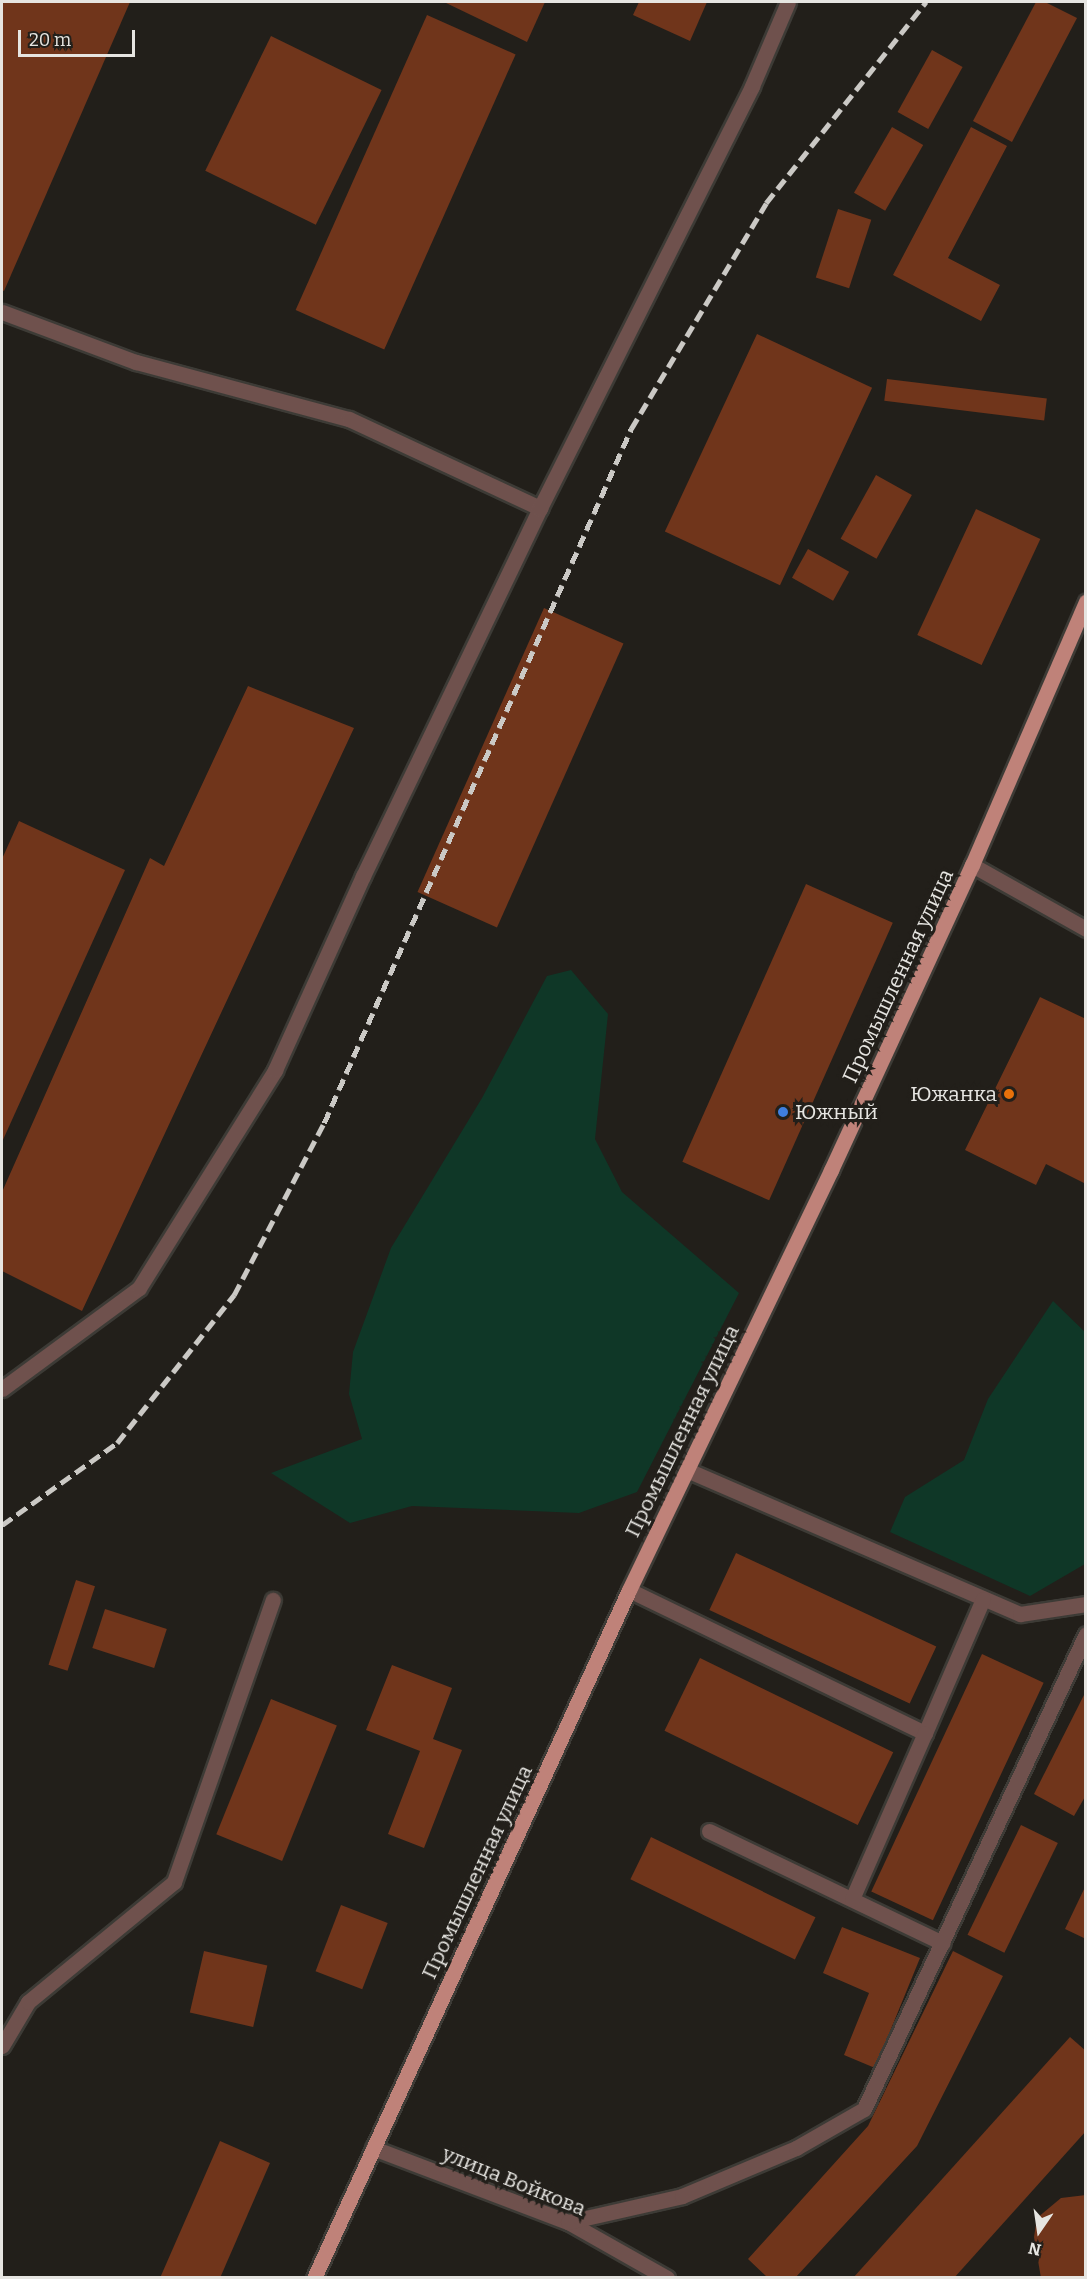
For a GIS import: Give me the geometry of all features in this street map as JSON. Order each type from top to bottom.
[{"type":"main road","name":"Промышленная улица","points":[[314,2277],[629,1590],[972,865],[1086,602]]},
{"type":"street","points":[[2,1389],[140,1287],[276,1070],[363,876],[540,508],[752,86],[789,2]]},
{"type":"street","points":[[2,312],[136,362],[349,419],[540,508]]},
{"type":"street","points":[[972,865],[1086,928]]},
{"type":"street","points":[[687,1470],[1020,1614],[1086,1604]]},
{"type":"street","points":[[629,1590],[925,1733]]},
{"type":"street","points":[[852,1899],[983,1599]]},
{"type":"street","points":[[2,2046],[28,2002],[174,1882],[273,1600]]},
{"type":"street","points":[[568,2222],[682,2196],[796,2148],[864,2109],[1086,1634]]},
{"type":"street","points":[[709,1831],[943,1943]]},
{"type":"street","name":"улица Войкова","points":[[373,2148],[568,2222],[667,2277]]},
{"type":"green space","points":[[571,970],[608,1014],[595,1139],[622,1192],[739,1293],[637,1492],[579,1513],[412,1506],[350,1523],[271,1473],[362,1439],[349,1394],[353,1352],[391,1248],[482,1098],[547,976]]},
{"type":"green space","points":[[1053,1301],[1085,1332],[1085,1564],[1030,1596],[890,1532],[905,1497],[964,1460],[988,1399]]},
{"type":"building","points":[[2,2],[130,2],[4,291],[2,290]]},
{"type":"building","points":[[444,2],[545,2],[527,42]]},
{"type":"building","points":[[639,2],[707,2],[690,41],[633,15]]},
{"type":"building","points":[[1036,2],[1045,2],[1077,18],[1012,142],[973,121]]},
{"type":"building","points":[[427,15],[516,54],[384,350],[296,310]]},
{"type":"building","points":[[271,36],[382,90],[316,225],[205,171]]},
{"type":"building","points":[[932,50],[963,67],[928,129],[898,112]]},
{"type":"building","points":[[892,127],[923,145],[885,211],[854,193]]},
{"type":"building","points":[[971,127],[1007,146],[948,258],[1000,285],[981,321],[893,275]]},
{"type":"building","points":[[838,209],[871,220],[849,288],[816,277]]},
{"type":"building","points":[[757,334],[872,388],[780,585],[665,532]]},
{"type":"building","points":[[887,379],[1047,399],[1044,420],[884,401]]},
{"type":"building","points":[[876,475],[912,495],[876,559],[841,539]]},
{"type":"building","points":[[976,509],[1040,539],[982,665],[917,635]]},
{"type":"building","points":[[808,549],[849,572],[833,601],[792,578]]},
{"type":"building","points":[[544,608],[623,643],[497,927],[418,892]]},
{"type":"building","points":[[248,686],[354,728],[82,1311],[2,1271],[2,1192],[150,858],[164,866]]},
{"type":"building","points":[[19,821],[125,870],[2,1142],[2,859]]},
{"type":"building","points":[[806,884],[893,923],[769,1200],[682,1162]]},
{"type":"building","points":[[1040,997],[1086,1019],[1086,1184],[1046,1164],[1036,1185],[965,1150]]},
{"type":"building","points":[[736,1553],[936,1646],[910,1703],[709,1610]]},
{"type":"building","points":[[76,1580],[95,1586],[68,1671],[48,1665]]},
{"type":"building","points":[[105,1609],[167,1629],[154,1668],[92,1648]]},
{"type":"building","points":[[982,1654],[1044,1683],[933,1920],[871,1891]]},
{"type":"building","points":[[700,1658],[893,1752],[858,1825],[664,1731]]},
{"type":"building","points":[[392,1665],[452,1688],[433,1739],[462,1750],[424,1848],[388,1834],[420,1751],[366,1730]]},
{"type":"building","points":[[1086,1691],[1086,1795],[1074,1816],[1034,1794]]},
{"type":"building","points":[[271,1699],[337,1726],[282,1861],[216,1834]]},
{"type":"building","points":[[1021,1825],[1058,1843],[1004,1953],[968,1935]]},
{"type":"building","points":[[651,1837],[815,1917],[795,1959],[630,1879]]},
{"type":"building","points":[[1086,1885],[1086,1939],[1065,1929]]},
{"type":"building","points":[[341,1905],[388,1923],[362,1989],[316,1971]]},
{"type":"building","points":[[842,1927],[920,1958],[875,2068],[844,2055],[869,1993],[823,1973]]},
{"type":"building","points":[[204,1951],[267,1966],[253,2027],[190,2012]]},
{"type":"building","points":[[953,1951],[1003,1976],[917,2146],[795,2278],[768,2278],[748,2259],[868,2126]]},
{"type":"building","points":[[1070,2037],[1086,2051],[1086,2131],[954,2278],[853,2278]]},
{"type":"building","points":[[220,2141],[270,2163],[220,2278],[160,2278]]},
{"type":"building","points":[[1086,2195],[1086,2276],[1041,2278],[1034,2237],[1037,2218],[1061,2198]]},
{"type":"railway","points":[[2,1525],[117,1443],[234,1295],[324,1123],[631,429],[766,203],[926,2]]},
{"type":"place","name":"Южанка","points":[[1009,1094]]},
{"type":"place","name":"Южный","points":[[783,1112]]}]
